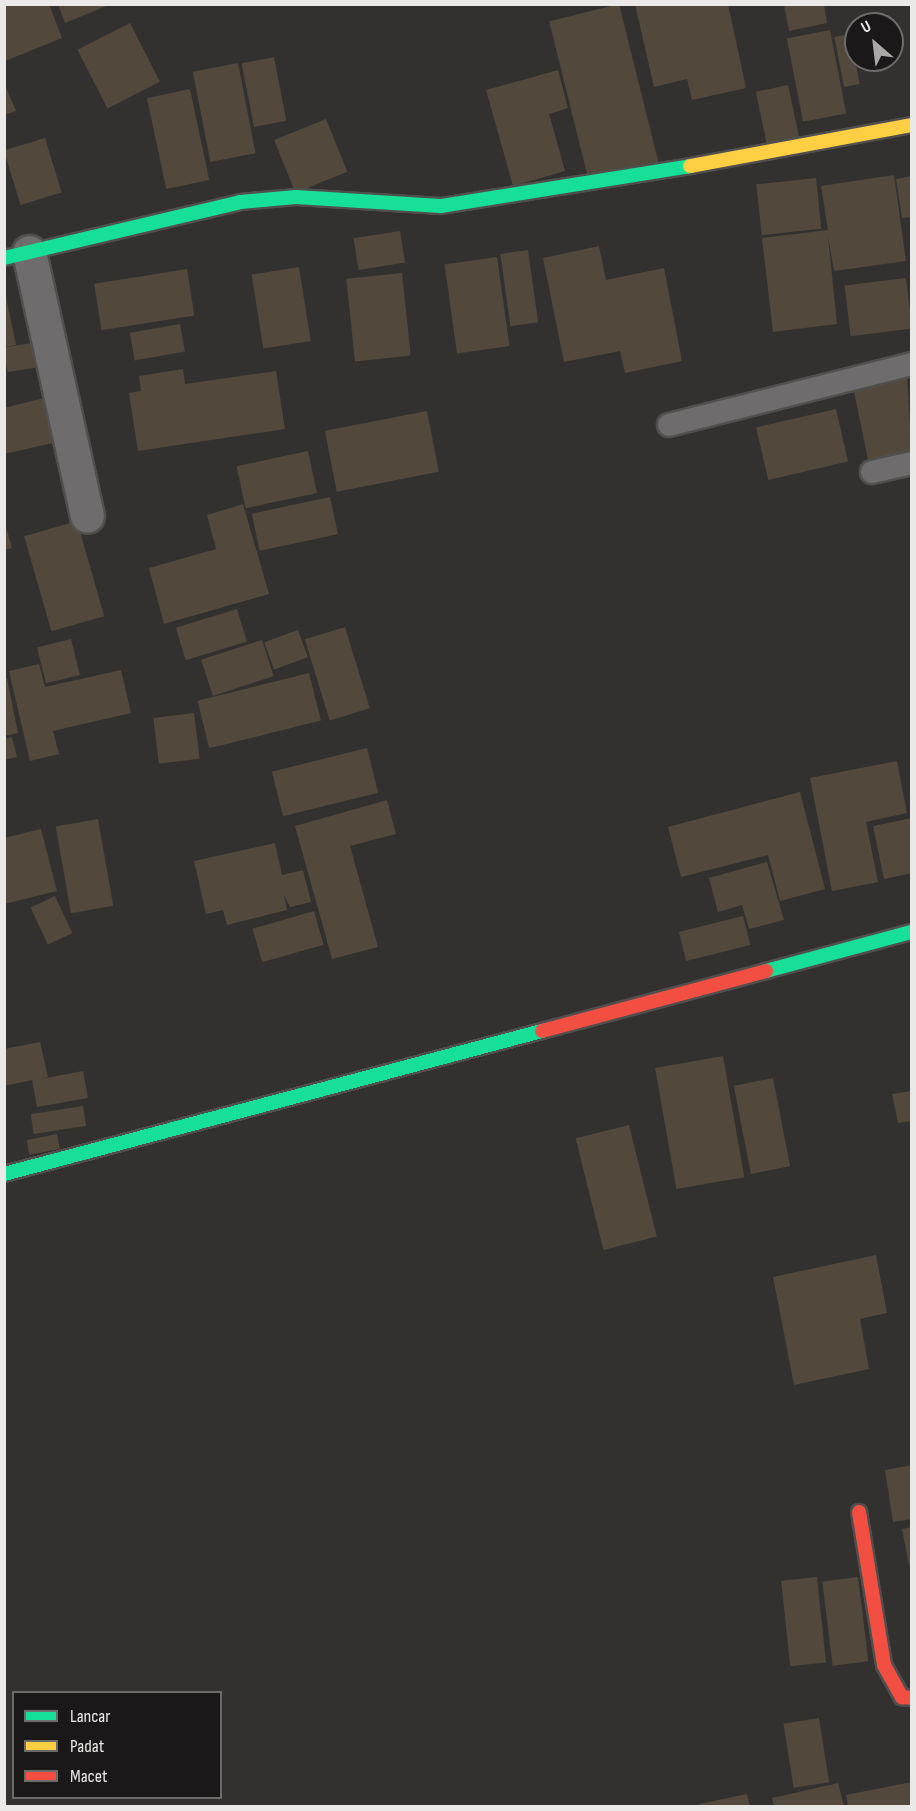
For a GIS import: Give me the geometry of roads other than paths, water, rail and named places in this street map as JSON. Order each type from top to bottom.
[{"type":"street","points":[[87,516],[17,255],[240,202],[296,197],[441,206],[516,198],[912,125]]},
{"type":"street","points":[[4,1174],[912,932]]},
{"type":"street","points":[[859,1512],[884,1665],[891,1684],[902,1697],[912,1698]]},
{"type":"lane","points":[[669,425],[912,364]]},
{"type":"lane","points":[[872,472],[912,463]]}]
